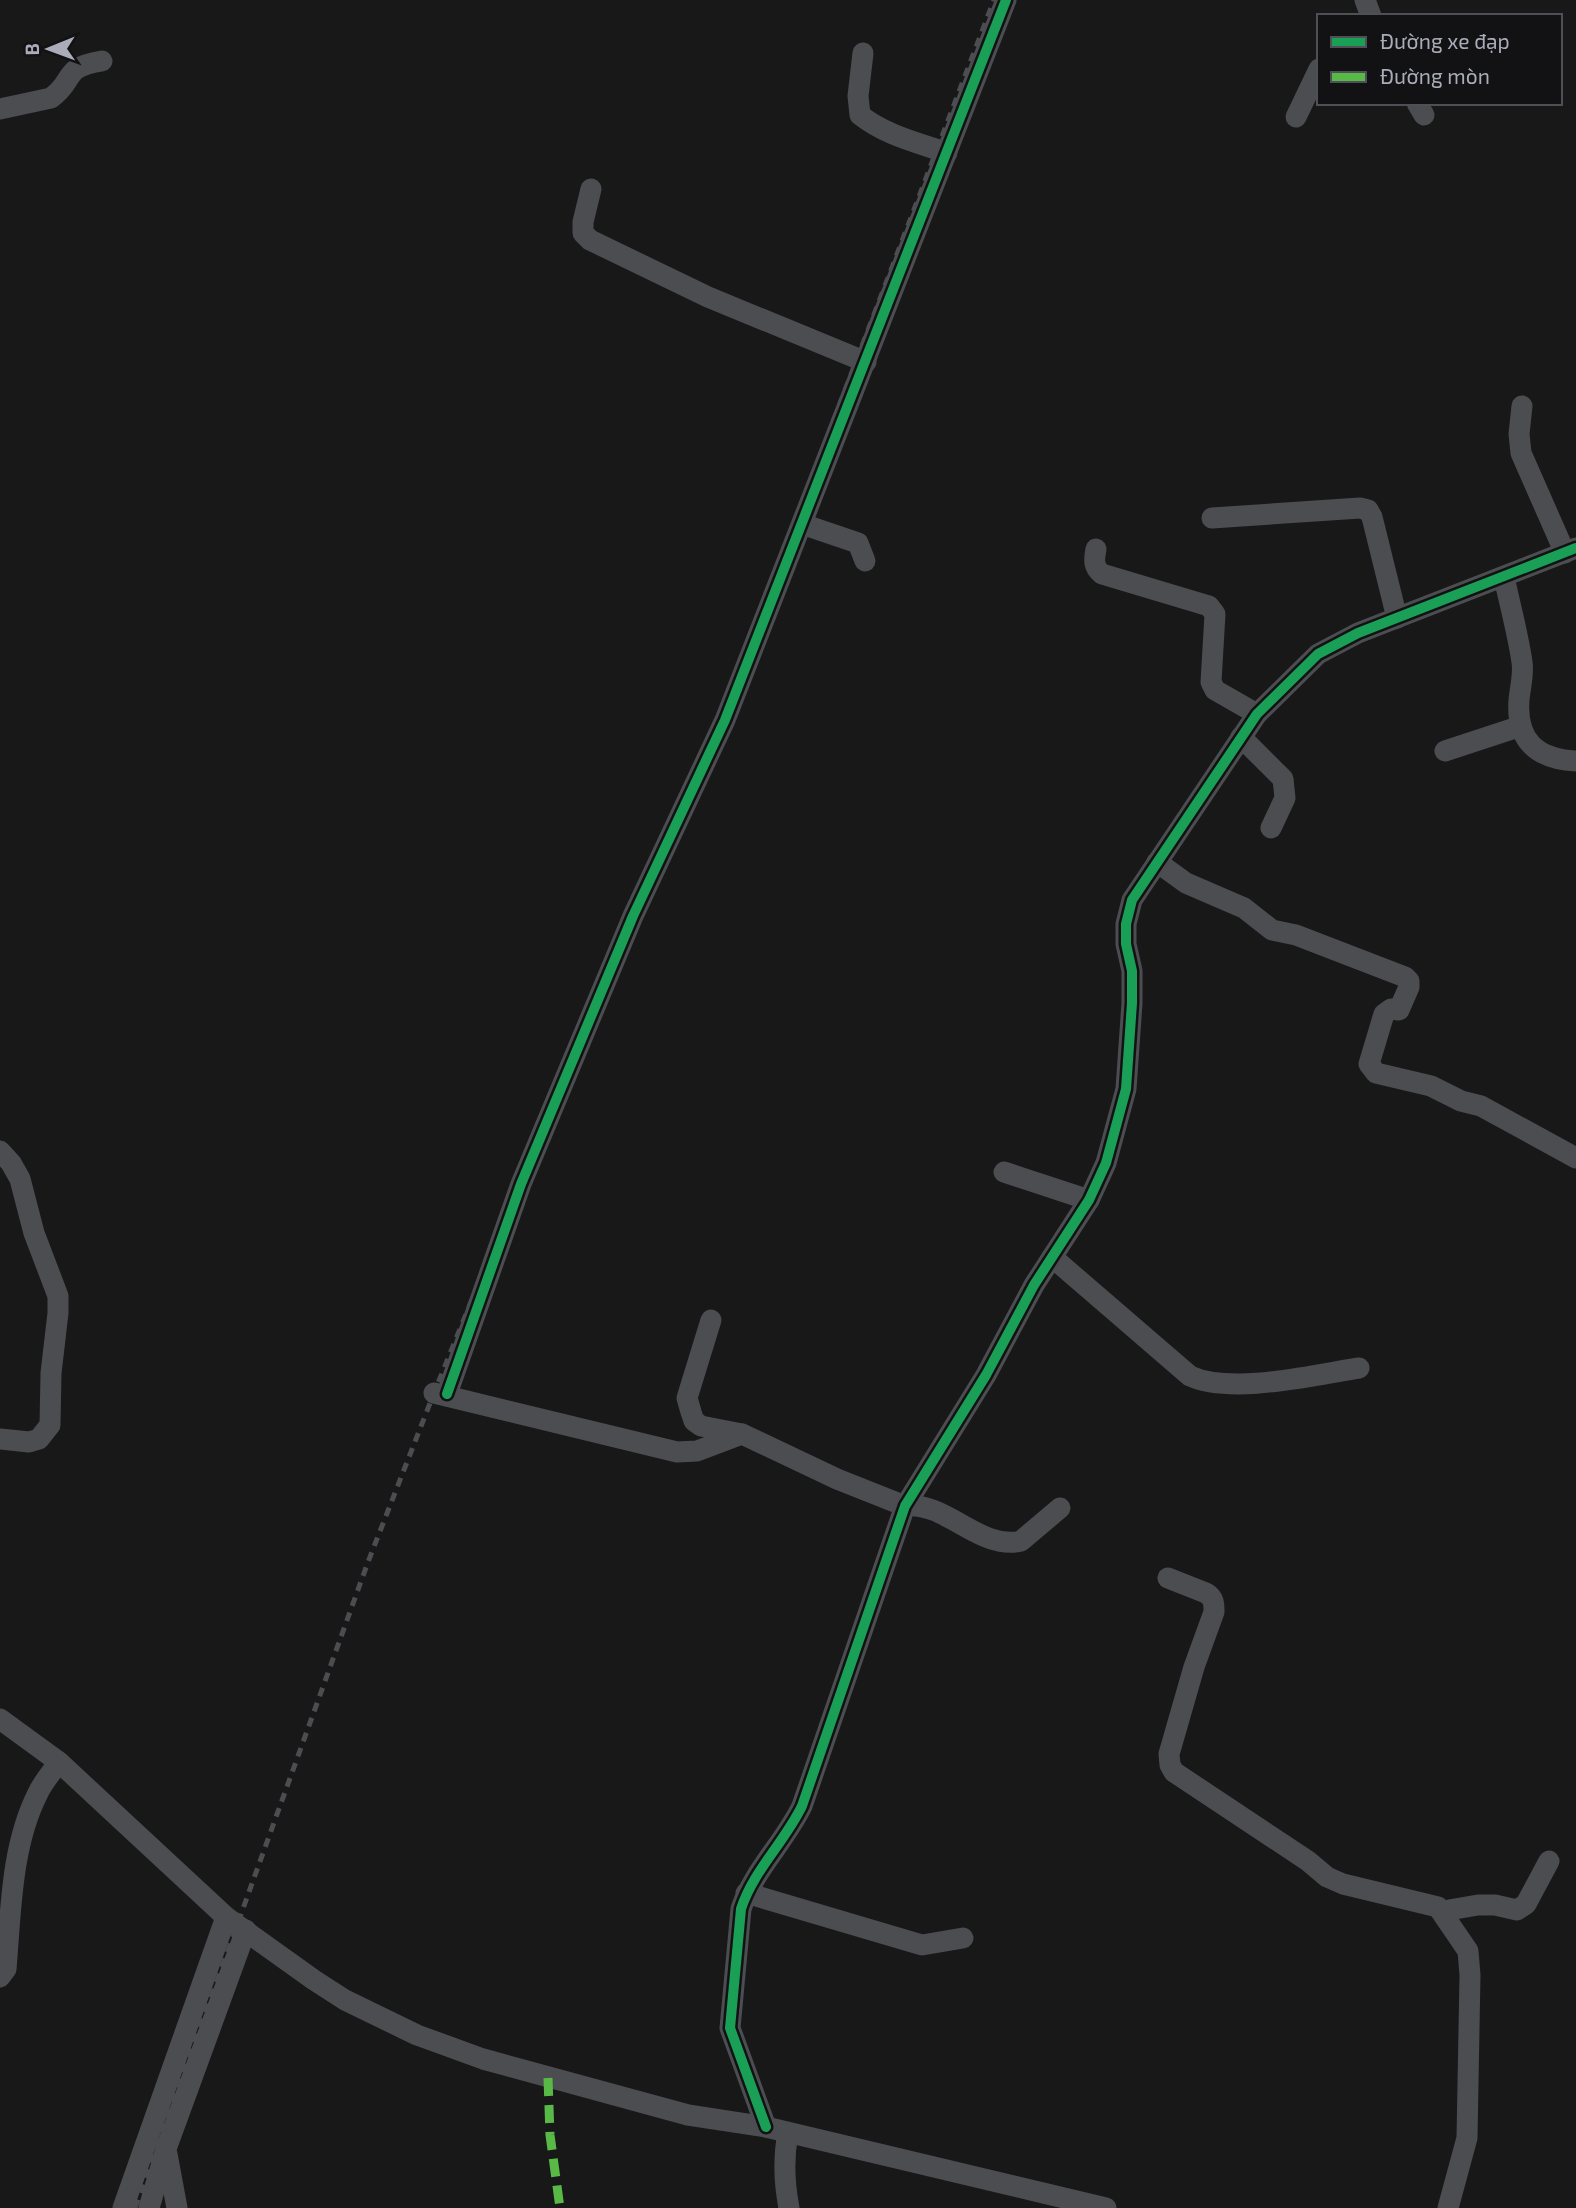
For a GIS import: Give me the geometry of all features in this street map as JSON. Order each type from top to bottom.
[{"type":"street","points":[[741,1434],[697,1451],[677,1452],[440,1394],[526,1172],[633,916],[725,720],[1006,0]]},
{"type":"street","points":[[863,53],[858,96],[860,115],[874,126],[901,139],[947,153]]},
{"type":"street","points":[[0,109],[51,98],[56,95],[70,72],[78,66],[102,61]]},
{"type":"street","points":[[1296,117],[1317,73]]},
{"type":"street","points":[[592,189],[583,222],[583,233],[590,240],[708,297],[866,362]]},
{"type":"street","points":[[766,2127],[730,2028],[737,1931],[746,1893],[783,1840],[802,1806],[905,1506],[986,1375],[1034,1285],[1089,1200],[1106,1163],[1126,1089],[1132,971],[1126,944],[1126,924],[1132,900],[1256,714],[1318,654],[1358,633],[1570,550],[1521,453],[1519,434],[1522,406]]},
{"type":"street","points":[[1212,518],[1360,508],[1368,510],[1372,517],[1396,618]]},
{"type":"street","points":[[802,524],[858,543],[865,561]]},
{"type":"street","points":[[1096,550],[1096,569],[1102,574],[1209,606],[1215,614],[1211,682],[1215,690],[1256,714]]},
{"type":"street","points":[[1504,577],[1522,662],[1523,681],[1519,706],[1521,726],[1533,748],[1559,760],[1576,761]]},
{"type":"street","points":[[1445,751],[1521,726]]},
{"type":"street","points":[[1241,737],[1283,779],[1285,798],[1271,828]]},
{"type":"street","points":[[1157,862],[1186,883],[1244,908],[1272,930],[1296,935],[1405,977],[1409,981],[1409,987],[1399,1010],[1391,1009],[1384,1013],[1369,1064],[1376,1073],[1431,1086],[1461,1101],[1481,1106],[1576,1158]]},
{"type":"street","points":[[0,1151],[20,1179],[34,1233],[58,1296],[58,1313],[51,1373],[50,1425],[39,1439],[29,1442],[0,1439]]},
{"type":"street","points":[[1004,1172],[1089,1200]]},
{"type":"street","points":[[1052,1257],[1190,1376],[1199,1380],[1224,1385],[1359,1368]]},
{"type":"street","points":[[711,1320],[687,1398],[694,1420],[701,1426],[741,1434],[836,1479],[905,1506],[914,1505],[940,1514],[997,1542],[1021,1541],[1060,1508]]},
{"type":"street","points":[[1168,1578],[1212,1597],[1214,1602],[1214,1612],[1194,1667],[1169,1754],[1174,1772],[1308,1861],[1326,1877],[1343,1884],[1433,1905],[1443,1911],[1468,1951],[1467,2138],[1448,2208]]},
{"type":"street","points":[[0,1719],[59,1762],[226,1917],[345,2000],[417,2035],[454,2050],[688,2115],[766,2127],[1106,2208]]},
{"type":"street","points":[[0,1977],[6,1969],[12,1891],[25,1828],[38,1793],[59,1762]]},
{"type":"street","points":[[1443,1911],[1478,1905],[1495,1905],[1517,1910],[1526,1904],[1549,1861]]},
{"type":"street","points":[[746,1893],[922,1945],[963,1938]]},
{"type":"street","points":[[123,2208],[226,1917]]},
{"type":"street","points":[[149,2208],[166,2148],[246,1930]]},
{"type":"street","points":[[788,2133],[784,2156],[789,2208]]},
{"type":"street","points":[[166,2148],[177,2208]]},
{"type":"railway","points":[[135,2208],[368,1562],[579,1036],[682,807],[744,655],[994,0]]},
{"type":"marked path","points":[[548,2078],[550,2135],[560,2208]]},
{"type":"cycle path","points":[[447,1394],[521,1184],[633,916],[725,720],[1006,0]]},
{"type":"cycle path","points":[[766,2127],[730,2028],[741,1909],[753,1882],[802,1806],[905,1506],[986,1375],[1034,1285],[1089,1200],[1106,1163],[1126,1089],[1132,1003],[1132,971],[1126,944],[1126,924],[1132,900],[1257,714],[1318,654],[1358,633],[1576,548]]}]
